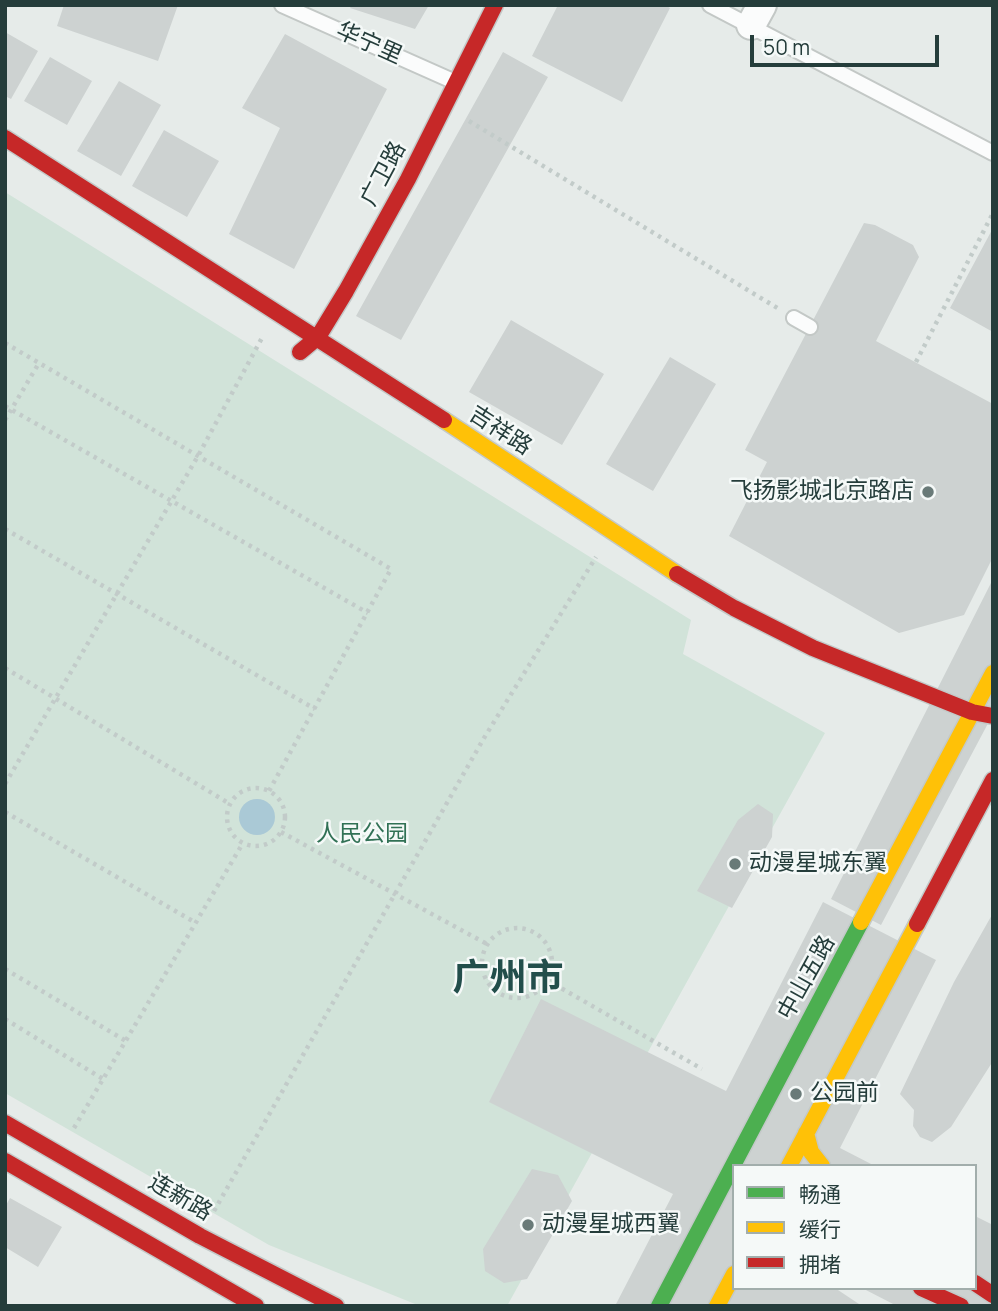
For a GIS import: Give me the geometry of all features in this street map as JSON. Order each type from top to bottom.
[{"type":"street","name":"广卫路","points":[[298,353],[408,179],[445,106],[449,80],[478,5]]},
{"type":"street","name":"广卫路","points":[[400,158],[495,5]]},
{"type":"street","name":"吉祥路","points":[[5,138],[312,333],[652,558],[734,608],[813,648],[972,712],[993,716]]},
{"type":"street","name":"广卫路","points":[[312,333],[388,181]]},
{"type":"street","points":[[265,332],[316,365]]},
{"type":"street","name":"中山五路","points":[[659,1306],[957,729],[972,712],[993,673]]},
{"type":"street","points":[[957,729],[993,727]]},
{"type":"street","points":[[790,1164],[993,780]]},
{"type":"street","name":"连新路","points":[[5,1123],[200,1236],[336,1306]]},
{"type":"street","points":[[806,1133],[811,1152],[820,1164]]},
{"type":"street","points":[[5,1161],[256,1306]]},
{"type":"street","points":[[708,1209],[732,1208]]},
{"type":"street","points":[[717,1306],[732,1278]]},
{"type":"street","points":[[977,1284],[993,1295]]},
{"type":"street","points":[[925,1290],[961,1306]]},
{"type":"lane","name":"华宁里","points":[[282,5],[449,80]]},
{"type":"lane","points":[[710,5],[757,15],[993,153]]},
{"type":"lane","points":[[794,318],[810,327]]},
{"type":"path","points":[[445,106],[794,318]]},
{"type":"path","points":[[916,362],[993,213]]},
{"type":"path","points":[[5,784],[198,456],[265,332]]},
{"type":"path","points":[[5,343],[391,569],[269,791]]},
{"type":"path","points":[[5,420],[39,363]]},
{"type":"path","points":[[5,406],[368,613]]},
{"type":"path","points":[[5,529],[315,709]]},
{"type":"path","points":[[200,1236],[484,738],[599,552]]},
{"type":"path","points":[[5,668],[230,804]]},
{"type":"path","points":[[261,788],[269,791],[282,804],[285,814],[281,832],[267,844],[257,846],[243,843],[231,833],[228,824],[230,804],[243,791],[261,788]]},
{"type":"path","points":[[5,812],[197,923]]},
{"type":"path","points":[[281,832],[487,944]]},
{"type":"path","points":[[58,1155],[243,843]]},
{"type":"path","points":[[516,928],[540,936],[551,957],[547,980],[537,992],[523,998],[508,998],[495,991],[485,979],[481,965],[487,944],[504,931],[516,928]]},
{"type":"path","points":[[5,969],[126,1041]]},
{"type":"path","points":[[547,980],[702,1069]]},
{"type":"path","points":[[5,1019],[103,1079]]},
{"type":"green space","name":"人民公园","points":[[5,192],[691,620],[683,654],[825,733],[507,1306],[420,1306],[269,1245],[5,1093]]},
{"type":"water","points":[[257,799],[269,805],[275,817],[269,829],[257,835],[245,829],[239,817],[245,805]]},
{"type":"building","points":[[64,5],[178,5],[158,61],[57,26]]},
{"type":"building","points":[[352,5],[429,5],[415,29],[350,8]]},
{"type":"building","points":[[558,5],[665,5],[670,8],[622,102],[532,56]]},
{"type":"building","points":[[5,32],[38,51],[11,99],[5,96]]},
{"type":"building","points":[[285,34],[387,89],[294,269],[229,234],[280,128],[242,108]]},
{"type":"building","points":[[503,52],[548,77],[401,340],[356,316]]},
{"type":"building","points":[[50,57],[92,81],[67,125],[24,101]]},
{"type":"building","points":[[119,81],[161,105],[121,176],[77,151]]},
{"type":"building","points":[[164,130],[219,161],[187,217],[132,186]]},
{"type":"building","points":[[864,223],[875,225],[913,245],[919,257],[876,341],[993,404],[993,557],[964,615],[899,633],[729,536],[767,462],[745,450]]},
{"type":"building","points":[[993,228],[993,332],[950,308]]},
{"type":"building","points":[[511,320],[604,374],[562,445],[469,392]]},
{"type":"building","points":[[670,357],[716,384],[653,491],[606,464]]},
{"type":"building","points":[[993,579],[993,714],[881,925],[831,899]]},
{"type":"building","name":"动漫星城东翼","points":[[758,804],[773,814],[772,837],[732,908],[697,891],[738,820]]},
{"type":"building","name":"公园前","points":[[823,902],[936,960],[840,1148],[871,1164],[732,1164],[732,1290],[838,1290],[862,1306],[615,1306],[673,1194],[489,1102],[541,999],[726,1091]]},
{"type":"building","points":[[993,913],[993,1061],[951,1127],[932,1142],[920,1137],[913,1126],[914,1110],[900,1094],[954,982]]},
{"type":"building","name":"动漫星城西翼","points":[[532,1169],[558,1175],[572,1201],[527,1279],[504,1283],[485,1271],[483,1249]]},
{"type":"building","points":[[10,1198],[62,1227],[38,1267],[5,1247],[5,1207]]},
{"type":"building","points":[[977,1217],[993,1225],[993,1299],[989,1306],[897,1306],[866,1290],[977,1290]]},
{"type":"traffic: fast","points":[[734,1164],[861,922]]},
{"type":"traffic: fast","points":[[659,1306],[732,1167]]},
{"type":"traffic: slow","points":[[444,420],[677,574]]},
{"type":"traffic: slow","points":[[861,922],[993,673]]},
{"type":"traffic: slow","points":[[790,1164],[917,924]]},
{"type":"traffic: slow","points":[[806,1133],[811,1152],[820,1164]]},
{"type":"traffic: slow","points":[[717,1306],[732,1278]]},
{"type":"traffic: jam","points":[[300,352],[318,337],[346,291],[408,179],[495,5]]},
{"type":"traffic: jam","points":[[5,138],[444,420]]},
{"type":"traffic: jam","points":[[677,574],[734,608],[813,648],[972,712],[993,716]]},
{"type":"traffic: jam","points":[[917,924],[993,780]]},
{"type":"traffic: jam","points":[[5,1123],[200,1236],[336,1306]]},
{"type":"traffic: jam","points":[[5,1161],[256,1306]]},
{"type":"traffic: jam","points":[[977,1284],[993,1295]]},
{"type":"traffic: jam","points":[[925,1290],[961,1306]]},
{"type":"place","name":"飞扬影城北京路店","points":[[928,492]]},
{"type":"place","name":"动漫星城东翼","points":[[735,864]]},
{"type":"place","name":"公园前","points":[[796,1094]]},
{"type":"place","name":"动漫星城西翼","points":[[528,1225]]},
{"type":"district","name":"广州市","points":[[508,980]]}]
